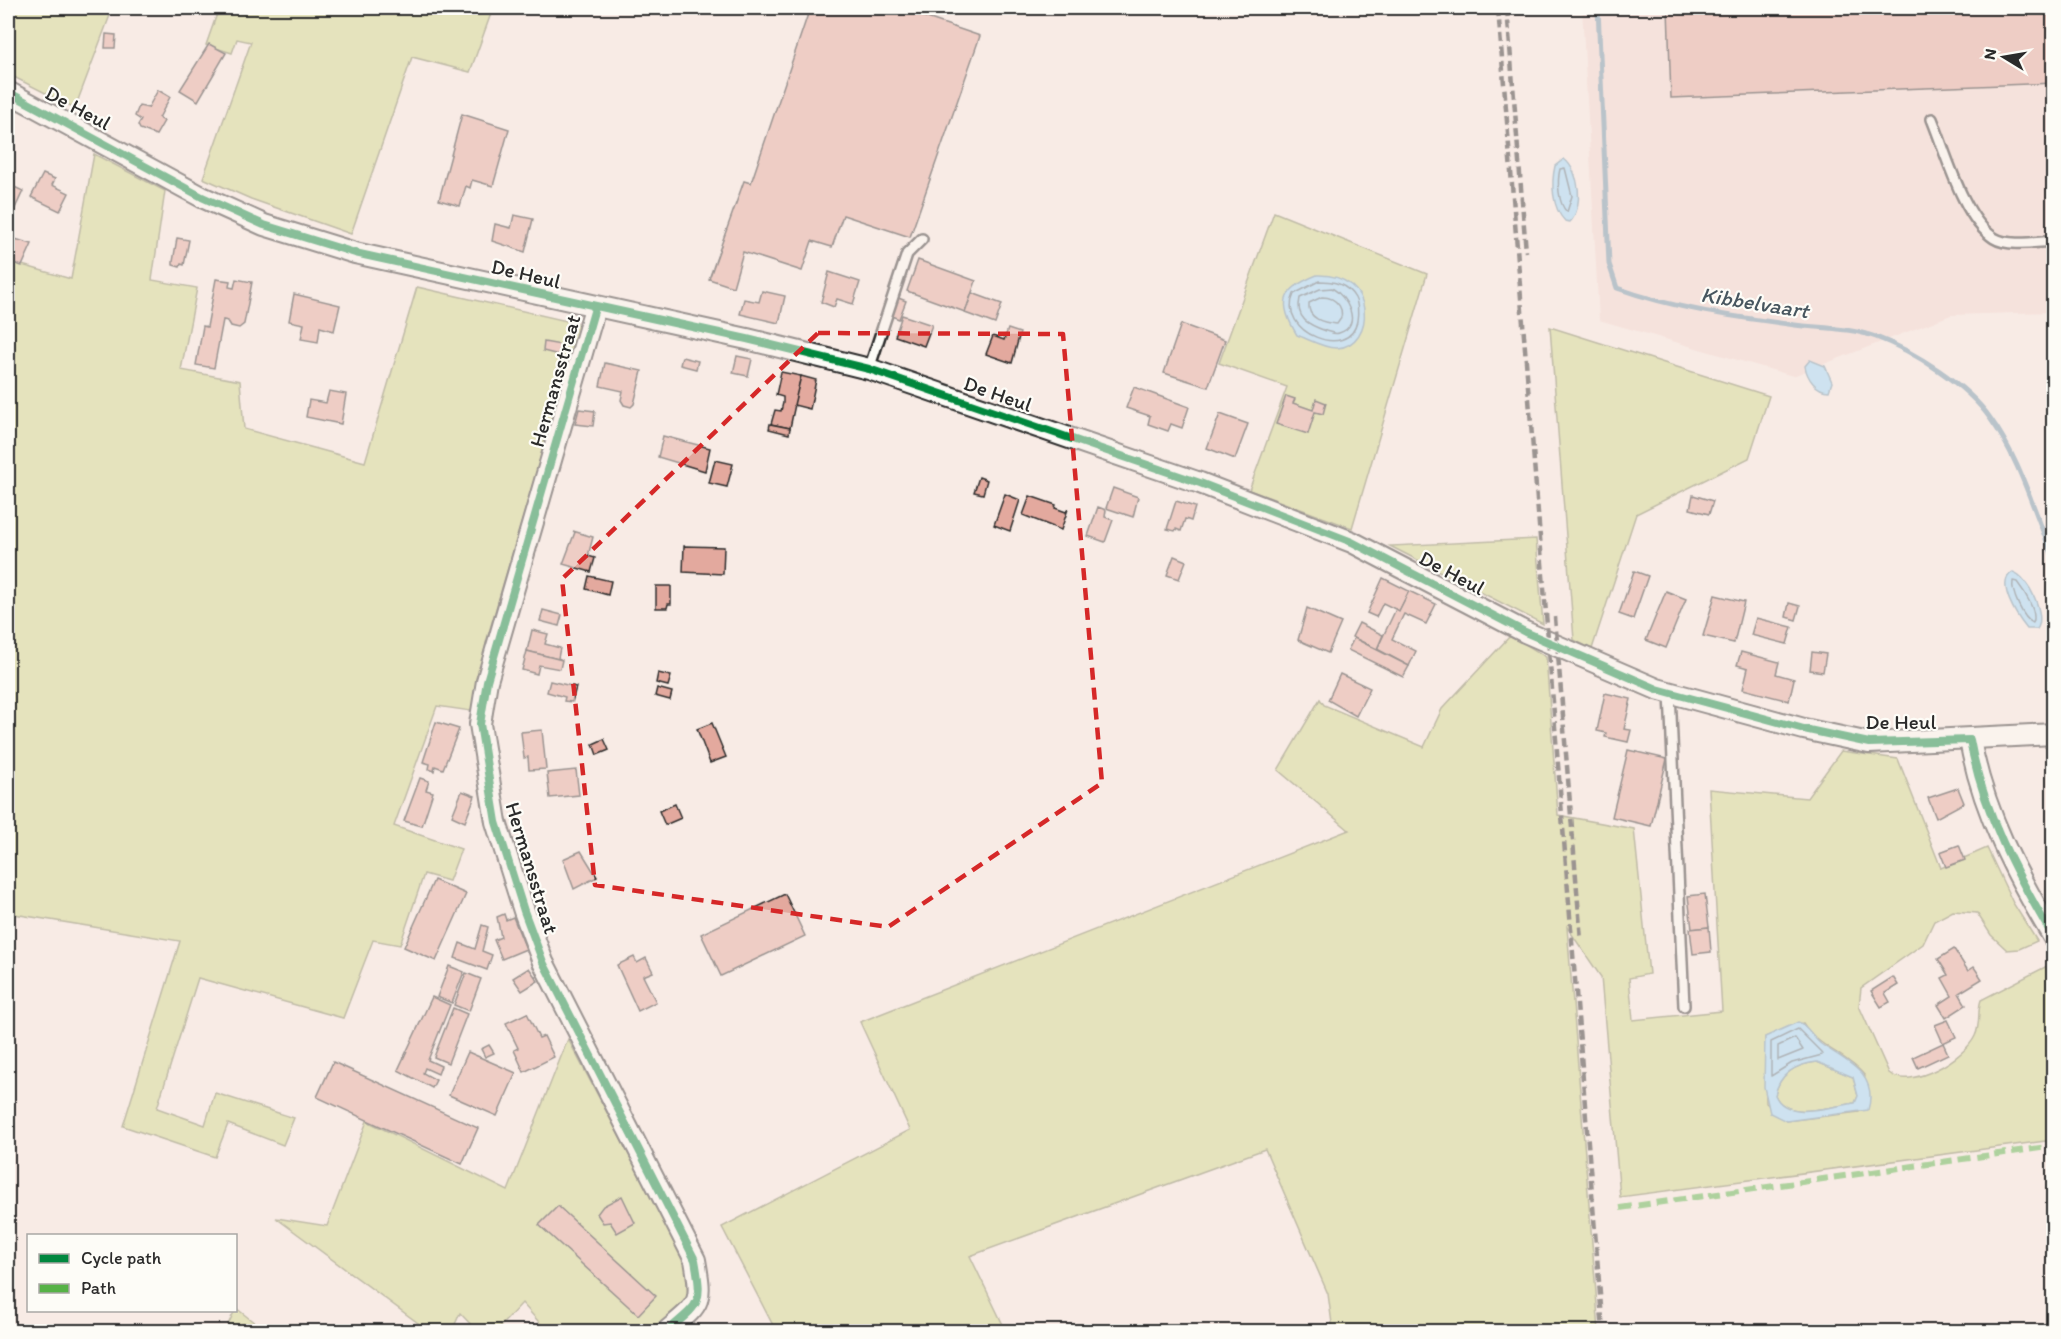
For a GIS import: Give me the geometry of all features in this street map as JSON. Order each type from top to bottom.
[{"type":"street","name":"De Heul","points":[[8,92],[202,197],[264,225],[355,253],[595,308],[747,339],[869,369],[1200,483],[1352,542],[1525,632],[1670,693],[1804,729],[1869,743],[1970,740],[2054,734]]},
{"type":"street","name":"Hermansstraat","points":[[595,308],[488,681],[480,724],[496,822],[543,962],[695,1260],[700,1293],[694,1308],[666,1332]]},
{"type":"street","points":[[1970,740],[1974,760],[1994,820],[2015,872],[2054,938]]},
{"type":"lane","points":[[1932,119],[1973,218],[1995,239],[2021,243],[2054,242]]},
{"type":"lane","points":[[869,369],[907,254],[922,238]]},
{"type":"lane","points":[[1670,693],[1684,1006]]},
{"type":"highlighted area","points":[[818,333],[1063,334],[1102,783],[888,927],[595,885],[562,579]]},
{"type":"shaded area","points":[[1582,8],[2053,8],[2053,312],[1951,315],[1793,376],[1599,320]]},
{"type":"green space","points":[[8,8],[107,8],[112,10],[75,108],[8,74]]},
{"type":"green space","points":[[219,8],[493,8],[470,72],[412,57],[351,234],[251,199],[203,178],[251,42],[237,39],[232,53],[206,45]]},
{"type":"green space","points":[[94,154],[165,191],[152,280],[197,288],[181,370],[240,381],[244,429],[365,462],[417,287],[580,324],[487,639],[471,711],[437,706],[394,826],[461,849],[449,881],[424,874],[400,945],[373,940],[343,1018],[198,978],[157,1108],[205,1125],[215,1093],[294,1118],[283,1145],[228,1124],[215,1157],[123,1126],[180,941],[8,913],[8,261],[71,279]]},
{"type":"green space","points":[[1274,212],[1427,274],[1352,528],[1249,490],[1287,387],[1219,363]]},
{"type":"green space","points":[[1550,327],[1769,396],[1749,458],[1636,514],[1592,649],[1574,640]]},
{"type":"green space","points":[[1536,539],[1543,624],[1390,546],[1516,540]]},
{"type":"green space","points":[[1511,635],[1546,657],[1558,815],[1634,829],[1649,974],[1629,978],[1633,1020],[1722,1011],[1709,789],[1807,798],[1841,751],[1898,759],[1941,868],[1987,848],[2013,903],[2037,941],[2019,949],[2007,950],[1991,935],[1977,913],[1953,911],[1934,921],[1923,944],[1861,988],[1859,1006],[1889,1073],[1910,1078],[1936,1070],[1969,1045],[1977,1031],[1981,1000],[2051,964],[2053,969],[2053,1140],[1620,1197],[1601,977],[1567,927],[1599,1331],[1333,1331],[1328,1294],[1265,1149],[970,1256],[1006,1331],[776,1331],[722,1227],[910,1130],[860,1022],[1349,830],[1278,770],[1320,699],[1324,705],[1424,747],[1442,709]],"holes":[[[1803,1023],[1809,1032],[1858,1068],[1865,1076],[1859,1112],[1786,1121],[1766,1103],[1765,1037]]]},
{"type":"green space","points":[[568,1039],[689,1268],[691,1283],[688,1297],[679,1311],[654,1331],[547,1331],[522,1303],[496,1331],[477,1331],[460,1313],[452,1331],[429,1331],[276,1218],[327,1226],[367,1121],[508,1191]]},
{"type":"green space","points":[[1817,1062],[1853,1077],[1858,1096],[1855,1103],[1823,1109],[1799,1110],[1781,1103],[1775,1095],[1780,1081],[1790,1071],[1802,1065]]},
{"type":"green space","points":[[237,1309],[265,1331],[225,1331]]},
{"type":"water","points":[[1564,159],[1574,172],[1578,190],[1577,208],[1570,222],[1565,221],[1561,216],[1554,195],[1555,166]]},
{"type":"water","points":[[1317,275],[1337,277],[1351,285],[1360,297],[1364,310],[1363,323],[1358,335],[1350,344],[1337,348],[1322,345],[1297,335],[1291,324],[1285,305],[1286,298],[1296,286]]},
{"type":"water","points":[[1810,360],[1825,366],[1832,382],[1829,391],[1820,389],[1810,379],[1805,366]]},
{"type":"water","points":[[2013,572],[2019,575],[2030,588],[2038,606],[2040,615],[2037,629],[2027,629],[2009,600],[2006,584]]},
{"type":"water","points":[[1798,1022],[1801,1023],[1821,1044],[1849,1063],[1864,1077],[1869,1086],[1868,1110],[1786,1121],[1770,1113],[1764,1087],[1765,1037]],"holes":[[[1817,1062],[1853,1077],[1858,1096],[1855,1103],[1823,1109],[1799,1110],[1789,1108],[1775,1095],[1780,1081],[1790,1071],[1809,1063]]]},
{"type":"building","points":[[810,8],[898,8],[980,36],[910,237],[843,215],[832,247],[812,241],[802,271],[743,252],[733,287],[709,279],[744,181],[751,183]]},
{"type":"building","points":[[1668,8],[2054,8],[2054,83],[1671,98]]},
{"type":"building","points":[[106,34],[116,35],[115,48],[105,48]]},
{"type":"building","points":[[209,44],[226,53],[198,101],[180,90]]},
{"type":"building","points":[[158,90],[170,97],[159,118],[164,121],[156,135],[140,129],[138,125],[141,120],[135,116],[139,106],[148,108]]},
{"type":"building","points":[[462,114],[509,129],[493,186],[472,180],[470,188],[466,186],[460,206],[439,200]]},
{"type":"building","points":[[43,174],[55,179],[52,185],[69,193],[60,211],[31,197]]},
{"type":"building","points":[[8,184],[23,191],[11,217],[8,215]]},
{"type":"building","points":[[514,215],[533,219],[525,252],[492,241],[495,224],[511,228]]},
{"type":"building","points":[[177,238],[189,240],[184,265],[181,264],[180,267],[173,265]]},
{"type":"building","points":[[15,239],[32,244],[22,266],[8,261]]},
{"type":"building","points":[[918,260],[976,281],[965,312],[907,291]]},
{"type":"building","points":[[829,272],[860,282],[853,304],[837,299],[834,307],[821,302]]},
{"type":"building","points":[[216,279],[230,281],[229,287],[234,288],[236,279],[252,282],[244,324],[239,328],[223,320],[214,368],[196,365],[203,326],[207,327]]},
{"type":"building","points":[[762,291],[785,296],[779,323],[740,314],[744,299],[759,302]]},
{"type":"building","points":[[972,293],[1002,304],[995,324],[965,313]]},
{"type":"building","points":[[294,294],[340,305],[334,331],[320,327],[318,342],[301,339],[304,324],[289,321]]},
{"type":"building","points":[[896,297],[906,301],[899,319],[889,315]]},
{"type":"building","points":[[902,315],[932,325],[924,346],[895,336]]},
{"type":"building","points":[[1181,324],[1225,340],[1208,387],[1164,373]]},
{"type":"building","points":[[1008,329],[1020,333],[1012,363],[986,354],[993,336],[1004,340]]},
{"type":"building","points":[[544,342],[561,345],[559,355],[543,351]]},
{"type":"building","points":[[737,356],[752,359],[748,376],[733,373]]},
{"type":"building","points":[[682,357],[698,361],[696,369],[680,365]]},
{"type":"building","points":[[605,363],[642,371],[634,404],[631,407],[624,405],[621,400],[623,391],[600,386]]},
{"type":"building","points":[[781,372],[801,376],[790,428],[771,424],[775,410],[781,411],[783,403],[783,397],[776,395]]},
{"type":"building","points":[[801,376],[816,380],[810,409],[794,405]]},
{"type":"building","points":[[1134,387],[1189,407],[1182,428],[1171,424],[1168,431],[1148,424],[1150,416],[1126,408]]},
{"type":"building","points":[[329,391],[346,394],[341,424],[306,417],[309,400],[326,403]]},
{"type":"building","points":[[1286,396],[1295,399],[1293,403],[1313,410],[1316,399],[1326,403],[1323,414],[1315,412],[1308,434],[1276,424]]},
{"type":"building","points":[[579,409],[595,411],[593,426],[575,424]]},
{"type":"building","points":[[1220,414],[1248,424],[1235,459],[1207,448]]},
{"type":"building","points":[[770,424],[790,428],[789,434],[769,429]]},
{"type":"building","points":[[663,436],[710,448],[705,471],[658,457]]},
{"type":"building","points":[[715,460],[733,464],[727,487],[709,483]]},
{"type":"building","points":[[979,477],[987,480],[983,494],[974,492]]},
{"type":"building","points":[[1113,488],[1138,497],[1133,517],[1106,508]]},
{"type":"building","points":[[1005,494],[1020,500],[1010,531],[994,525]]},
{"type":"building","points":[[1693,495],[1713,501],[1709,514],[1690,509]]},
{"type":"building","points":[[1030,496],[1056,505],[1055,508],[1066,512],[1068,509],[1061,530],[1023,515]]},
{"type":"building","points":[[1176,501],[1195,507],[1191,521],[1185,519],[1181,531],[1167,529]]},
{"type":"building","points":[[1098,507],[1106,510],[1105,517],[1113,520],[1105,542],[1088,536]]},
{"type":"building","points":[[573,531],[593,537],[588,556],[595,558],[591,572],[563,564],[575,532]]},
{"type":"building","points":[[684,546],[724,547],[723,574],[683,572]]},
{"type":"building","points":[[1174,556],[1186,561],[1179,579],[1167,575]]},
{"type":"building","points":[[1634,571],[1648,576],[1633,619],[1619,614]]},
{"type":"building","points":[[589,576],[611,581],[608,595],[586,589]]},
{"type":"building","points":[[1383,578],[1409,591],[1399,611],[1383,603],[1376,617],[1367,613]]},
{"type":"building","points":[[656,586],[671,586],[671,604],[668,604],[667,608],[656,608]]},
{"type":"building","points":[[1409,591],[1436,604],[1426,624],[1404,614],[1392,639],[1416,651],[1409,666],[1377,649],[1396,609],[1399,611]]},
{"type":"building","points":[[1666,591],[1686,599],[1666,648],[1646,640]]},
{"type":"building","points":[[1715,595],[1744,602],[1734,643],[1703,636]]},
{"type":"building","points":[[1789,603],[1800,606],[1796,620],[1786,617]]},
{"type":"building","points":[[1307,608],[1341,623],[1328,653],[1298,640]]},
{"type":"building","points":[[543,610],[562,615],[559,626],[540,621]]},
{"type":"building","points":[[1756,618],[1792,627],[1787,644],[1751,635]]},
{"type":"building","points":[[1359,623],[1383,635],[1377,649],[1352,637]]},
{"type":"building","points":[[532,630],[548,634],[545,644],[560,648],[558,658],[562,660],[527,651]]},
{"type":"building","points":[[1354,638],[1409,666],[1403,677],[1348,650]]},
{"type":"building","points":[[527,651],[562,660],[560,669],[539,665],[537,674],[522,670]]},
{"type":"building","points":[[1741,652],[1779,662],[1776,674],[1794,679],[1789,701],[1743,689],[1748,668],[1737,665]]},
{"type":"building","points":[[1812,652],[1826,654],[1823,672],[1810,670]]},
{"type":"building","points":[[658,673],[671,676],[668,686],[656,683]]},
{"type":"building","points":[[1340,674],[1370,688],[1356,716],[1328,700]]},
{"type":"building","points":[[550,681],[576,687],[572,702],[564,701],[565,697],[547,692]]},
{"type":"building","points":[[657,688],[672,692],[670,700],[655,696]]},
{"type":"building","points":[[1605,693],[1631,699],[1624,729],[1631,730],[1628,742],[1605,737],[1606,733],[1597,731]]},
{"type":"building","points":[[436,722],[459,729],[443,769],[435,766],[434,771],[429,769],[430,764],[423,762]]},
{"type":"building","points":[[712,723],[726,757],[710,763],[697,729]]},
{"type":"building","points":[[542,730],[546,769],[529,770],[528,757],[524,758],[521,732]]},
{"type":"building","points":[[604,739],[609,750],[597,755],[593,744]]},
{"type":"building","points":[[1628,750],[1667,759],[1651,826],[1612,817]]},
{"type":"building","points":[[576,770],[579,795],[550,798],[547,773]]},
{"type":"building","points":[[420,778],[429,781],[426,790],[433,792],[422,826],[404,821]]},
{"type":"building","points":[[1958,788],[1964,803],[1936,818],[1928,798]]},
{"type":"building","points":[[462,791],[475,796],[465,822],[452,816]]},
{"type":"building","points":[[675,804],[681,818],[665,825],[659,811]]},
{"type":"building","points":[[1959,845],[1965,860],[1946,867],[1940,852]]},
{"type":"building","points":[[581,851],[597,877],[574,889],[563,859]]},
{"type":"building","points":[[434,880],[466,894],[436,961],[404,947]]},
{"type":"building","points":[[785,894],[805,936],[721,976],[701,934]]},
{"type":"building","points":[[1705,894],[1709,927],[1692,929],[1688,896]]},
{"type":"building","points":[[504,914],[506,920],[513,917],[526,949],[502,959],[494,940],[501,937],[497,917]]},
{"type":"building","points":[[482,925],[488,927],[482,951],[492,955],[487,970],[455,958],[460,943],[475,949]]},
{"type":"building","points":[[1709,927],[1711,952],[1693,954],[1690,929]]},
{"type":"building","points":[[1954,949],[1968,971],[1974,967],[1982,979],[1959,993],[1966,1005],[1946,1018],[1938,1005],[1952,996],[1942,978],[1948,975],[1938,959]]},
{"type":"building","points":[[634,957],[637,963],[646,958],[653,972],[643,976],[656,1002],[638,1011],[617,965]]},
{"type":"building","points":[[449,966],[464,972],[452,1003],[437,997]]},
{"type":"building","points":[[529,968],[538,981],[522,991],[513,978]]},
{"type":"building","points":[[466,973],[481,979],[469,1011],[454,1005]]},
{"type":"building","points":[[1893,977],[1898,985],[1885,993],[1890,1002],[1881,1007],[1871,991]]},
{"type":"building","points":[[432,997],[450,1005],[428,1060],[441,1066],[438,1074],[425,1068],[423,1073],[436,1080],[432,1088],[398,1070]]},
{"type":"building","points":[[453,1008],[467,1014],[448,1063],[434,1057]]},
{"type":"building","points":[[527,1013],[539,1038],[544,1036],[554,1057],[524,1072],[514,1050],[518,1048],[506,1023]]},
{"type":"building","points":[[1948,1020],[1956,1037],[1943,1043],[1935,1025]]},
{"type":"building","points":[[1943,1043],[1948,1054],[1918,1068],[1913,1057]]},
{"type":"building","points":[[489,1045],[494,1053],[485,1057],[481,1049]]},
{"type":"building","points":[[468,1052],[516,1073],[497,1116],[449,1095]]},
{"type":"building","points":[[333,1062],[478,1128],[462,1164],[317,1097]]},
{"type":"building","points":[[622,1196],[635,1223],[617,1233],[610,1222],[603,1223],[597,1214],[603,1206]]},
{"type":"building","points":[[558,1206],[656,1296],[638,1315],[539,1225]]},
{"type":"building","points":[[2054,1226],[2054,1249],[2050,1250],[2046,1227]]},
{"type":"waterway","name":"Kibbelvaart","points":[[1598,8],[1609,264],[1617,288],[1661,302],[1705,311],[1867,334],[1891,343],[1923,360],[1968,393],[2001,434],[2018,468],[2054,559]]},
{"type":"railway","points":[[1498,8],[1603,1332]]},
{"type":"railway","points":[[1507,8],[1526,252]]},
{"type":"railway","points":[[1555,617],[1581,940]]},
{"type":"marked path","points":[[1620,1208],[2054,1146]]},
{"type":"cycle path","points":[[8,92],[202,197],[264,225],[355,253],[747,339],[869,369],[1200,483],[1352,542],[1525,632],[1657,689],[1804,729],[1869,743],[1970,740],[1983,793],[2003,843],[2054,938]]},
{"type":"cycle path","points":[[595,308],[487,681],[480,724],[496,822],[543,962],[695,1260],[699,1286],[696,1302],[686,1315],[666,1332]]}]
